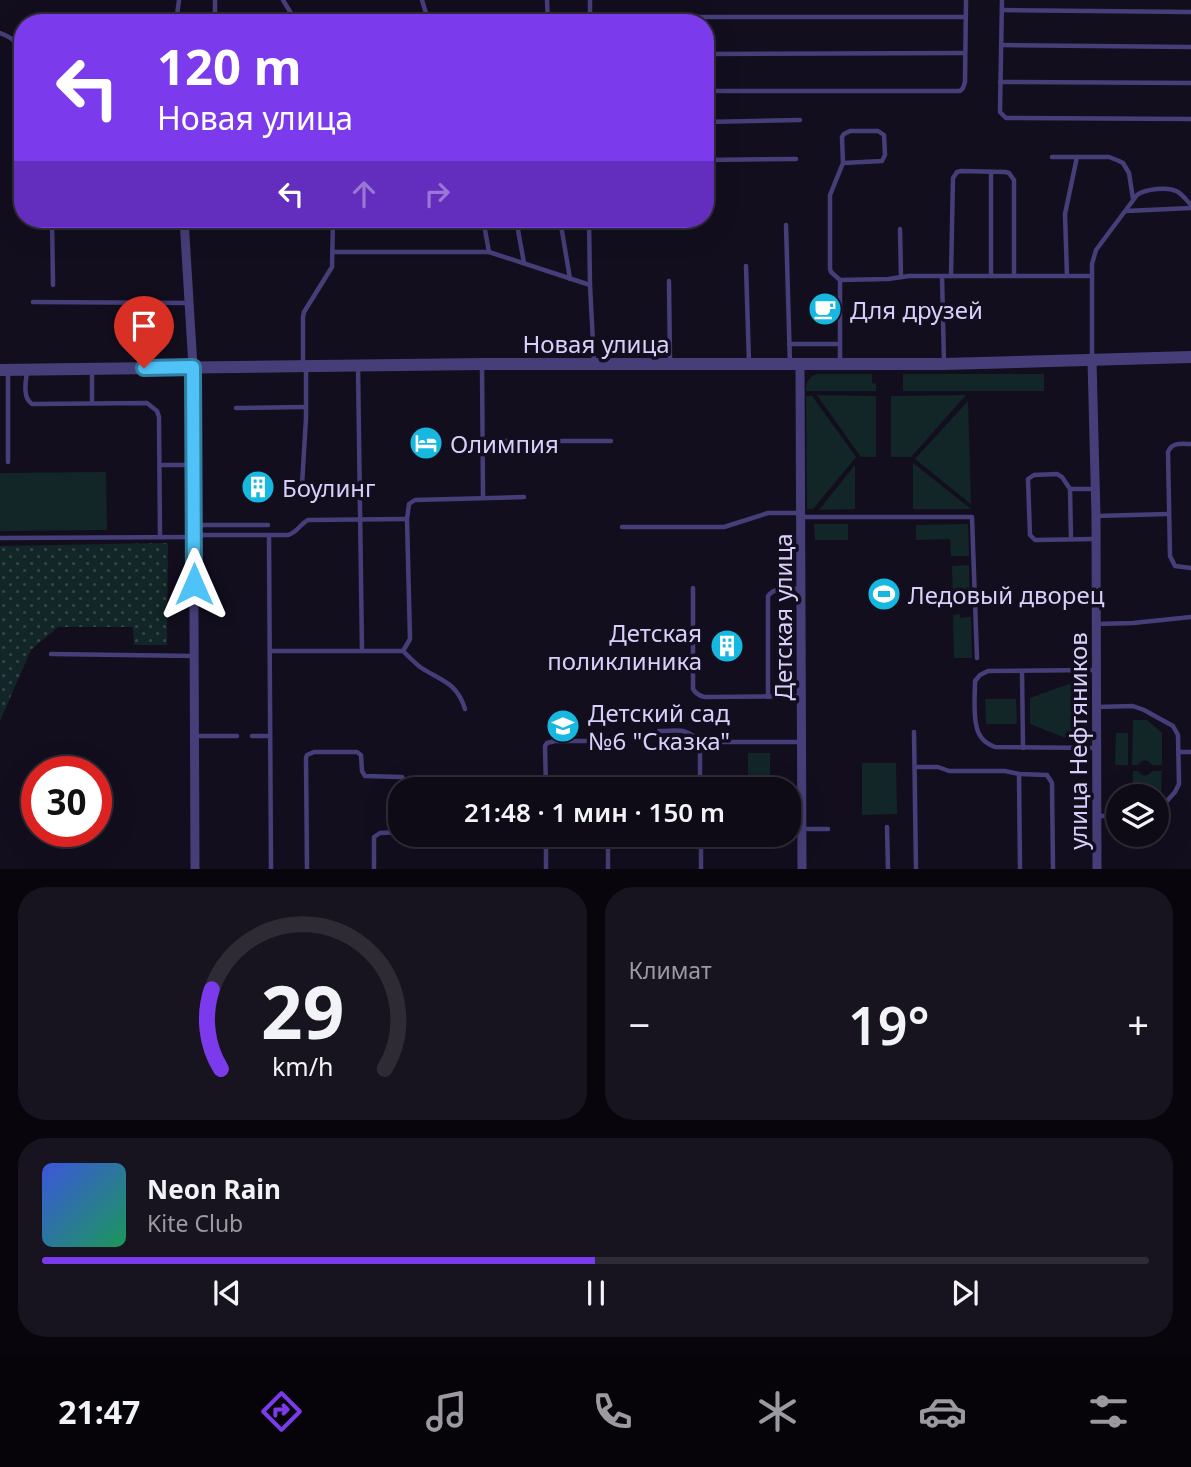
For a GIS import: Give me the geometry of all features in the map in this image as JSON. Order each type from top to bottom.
[{"type":"street","points":[[185,228],[193,367],[195,869]]},
{"type":"street","name":"Новая улица","points":[[4,370],[482,364],[944,364],[1191,357]]},
{"type":"street","name":"улица Нефтяников","points":[[1092,360],[1096,516],[1097,869]]},
{"type":"street","name":"Детская улица","points":[[795,365],[801,515],[802,869]]},
{"type":"lane","points":[[714,91],[957,92],[963,88],[965,82],[966,0]]},
{"type":"lane","points":[[1002,0],[1000,112],[1006,118],[1191,119]]},
{"type":"lane","points":[[1002,10],[1191,12]]},
{"type":"lane","points":[[714,19],[966,17]]},
{"type":"lane","points":[[1001,45],[1191,47]]},
{"type":"lane","points":[[714,54],[965,53]]},
{"type":"lane","points":[[1000,82],[1191,83]]},
{"type":"lane","points":[[714,122],[800,120]]},
{"type":"lane","points":[[843,163],[882,161],[885,155],[884,135],[878,131],[850,131],[842,137],[843,163],[830,195],[830,269],[840,280],[942,276],[1092,276]]},
{"type":"lane","points":[[1052,157],[1109,158],[1123,163],[1131,179],[1133,201]]},
{"type":"lane","points":[[1068,276],[1065,214],[1077,157]]},
{"type":"lane","points":[[714,160],[796,159]]},
{"type":"lane","points":[[951,276],[953,178],[957,172],[991,172],[1009,173],[1014,180],[1014,276]]},
{"type":"lane","points":[[991,172],[991,276]]},
{"type":"lane","points":[[1092,360],[1092,276],[1096,250],[1143,191],[1172,189],[1191,206]]},
{"type":"lane","points":[[1125,211],[1191,206]]},
{"type":"lane","points":[[786,225],[789,344],[795,365]]},
{"type":"lane","points":[[52,228],[53,285]]},
{"type":"lane","points":[[333,228],[334,262],[330,273],[304,312],[302,323],[306,407],[302,485],[307,491],[343,491]]},
{"type":"lane","points":[[485,228],[489,251]]},
{"type":"lane","points":[[518,228],[524,263]]},
{"type":"lane","points":[[562,228],[570,279]]},
{"type":"lane","points":[[589,228],[594,364]]},
{"type":"lane","points":[[900,229],[901,277]]},
{"type":"lane","points":[[333,252],[489,251],[590,285]]},
{"type":"lane","points":[[746,266],[749,364]]},
{"type":"lane","points":[[942,276],[944,364]]},
{"type":"lane","points":[[840,280],[840,365]]},
{"type":"lane","points":[[670,281],[670,364]]},
{"type":"lane","points":[[33,302],[191,303]]},
{"type":"lane","points":[[789,344],[840,344]]},
{"type":"lane","points":[[482,364],[483,498]]},
{"type":"lane","points":[[358,365],[362,651]]},
{"type":"lane","points":[[27,369],[26,397],[32,404],[148,403],[153,407],[159,417],[160,537]]},
{"type":"lane","points":[[92,369],[92,403]]},
{"type":"lane","points":[[4,370],[8,462]]},
{"type":"lane","points":[[236,408],[306,407]]},
{"type":"lane","points":[[483,441],[611,441]]},
{"type":"lane","points":[[1191,444],[1174,444],[1168,452],[1170,556],[1175,566],[1191,568]]},
{"type":"lane","points":[[159,465],[194,466]]},
{"type":"lane","points":[[1071,540],[1070,489],[1057,474],[1034,475],[1028,479],[1032,539],[1071,540],[1096,539]]},
{"type":"lane","points":[[1070,489],[1095,489]]},
{"type":"lane","points":[[402,651],[410,639],[407,507],[411,501],[524,497]]},
{"type":"lane","points":[[622,527],[724,527],[768,513],[972,517],[978,658]]},
{"type":"lane","points":[[1096,516],[1168,514]]},
{"type":"lane","points":[[194,532],[291,535],[308,520],[407,519]]},
{"type":"lane","points":[[0,538],[160,537],[268,525]]},
{"type":"lane","points":[[269,535],[271,869]]},
{"type":"lane","points":[[692,588],[695,693],[705,697],[802,696]]},
{"type":"lane","points":[[768,697],[768,596],[770,592],[778,589],[801,589]]},
{"type":"lane","points":[[1096,624],[1191,617]]},
{"type":"lane","points":[[270,651],[402,651],[420,667],[450,684],[459,694],[466,709]]},
{"type":"lane","points":[[51,654],[194,656]]},
{"type":"lane","points":[[1096,670],[988,671],[975,681],[976,727],[979,737],[987,743],[995,747],[1096,748]]},
{"type":"lane","points":[[1022,671],[1023,748]]},
{"type":"lane","points":[[1096,707],[1133,706],[1173,726],[1178,735],[1179,784],[1169,799]]},
{"type":"lane","points":[[659,731],[692,733],[700,742],[701,777]]},
{"type":"lane","points":[[914,732],[916,869]]},
{"type":"lane","points":[[195,736],[237,736]]},
{"type":"lane","points":[[252,736],[270,736]]},
{"type":"lane","points":[[546,777],[545,746],[550,741],[602,741]]},
{"type":"lane","points":[[700,742],[802,742]]},
{"type":"lane","points":[[307,869],[307,755],[314,752],[357,752],[361,755],[365,776],[402,777]]},
{"type":"lane","points":[[1179,752],[1191,752]]},
{"type":"lane","points":[[915,767],[1047,775],[1052,783],[1053,869]]},
{"type":"lane","points":[[1019,774],[1020,869]]},
{"type":"lane","points":[[1097,816],[1106,816]]},
{"type":"lane","points":[[887,827],[888,869]]},
{"type":"lane","points":[[802,829],[828,829]]},
{"type":"lane","points":[[374,869],[374,837],[388,833]]},
{"type":"lane","points":[[546,847],[546,869]]},
{"type":"lane","points":[[608,847],[608,869]]},
{"type":"lane","points":[[701,847],[701,869]]},
{"type":"green space","points":[[818,374],[872,374],[876,391],[806,391],[808,380]]},
{"type":"green space","points":[[903,374],[1044,374],[1044,391],[903,391]]},
{"type":"green space","points":[[817,395],[876,396],[876,457],[861,457]]},
{"type":"green space","points":[[966,395],[911,457],[891,457],[891,396]]},
{"type":"green space","points":[[806,396],[812,396],[856,457],[813,509],[807,509]]},
{"type":"green space","points":[[968,401],[971,503],[971,504],[915,459]]},
{"type":"green space","points":[[913,463],[971,509],[913,509]]},
{"type":"green space","points":[[855,465],[855,509],[819,510]]},
{"type":"green space","points":[[106,472],[107,530],[0,531],[0,473]]},
{"type":"green space","points":[[814,524],[848,524],[848,540],[815,540]]},
{"type":"green space","points":[[968,524],[969,556],[951,556],[950,539],[916,540],[916,525]]},
{"type":"green space","points":[[168,543],[167,645],[134,645],[133,627],[58,627],[31,650],[0,721],[0,546]]},
{"type":"green space","points":[[969,565],[970,602],[960,602],[959,605],[953,606],[952,566]]},
{"type":"green space","points":[[960,614],[960,618],[971,617],[972,658],[954,658],[953,615]]},
{"type":"green space","points":[[1073,684],[1073,739],[1030,724],[1030,698]]},
{"type":"green space","points":[[985,699],[1016,699],[1017,724],[986,724]]},
{"type":"green space","points":[[1133,720],[1147,720],[1162,733],[1162,765],[1152,765],[1145,761],[1132,765]]},
{"type":"green space","points":[[1116,733],[1128,733],[1128,765],[1115,765]]},
{"type":"green space","points":[[748,753],[770,753],[770,777],[748,777]]},
{"type":"green space","points":[[862,763],[896,763],[897,814],[862,815]]},
{"type":"green space","points":[[1133,771],[1145,776],[1152,771],[1162,771],[1161,784],[1132,784]]},
{"type":"place","name":"Для друзей","points":[[825,309]]},
{"type":"place","name":"Олимпия","points":[[426,443]]},
{"type":"place","name":"Боулинг","points":[[258,487]]},
{"type":"place","name":"Ледовый дворец","points":[[884,594]]},
{"type":"place","name":"Детская поликлиника","points":[[727,646]]},
{"type":"place","name":"Детский сад №6 \"Сказка\"","points":[[563,726]]},
{"type":"route","points":[[144,368],[193,367],[194,584]]}]
